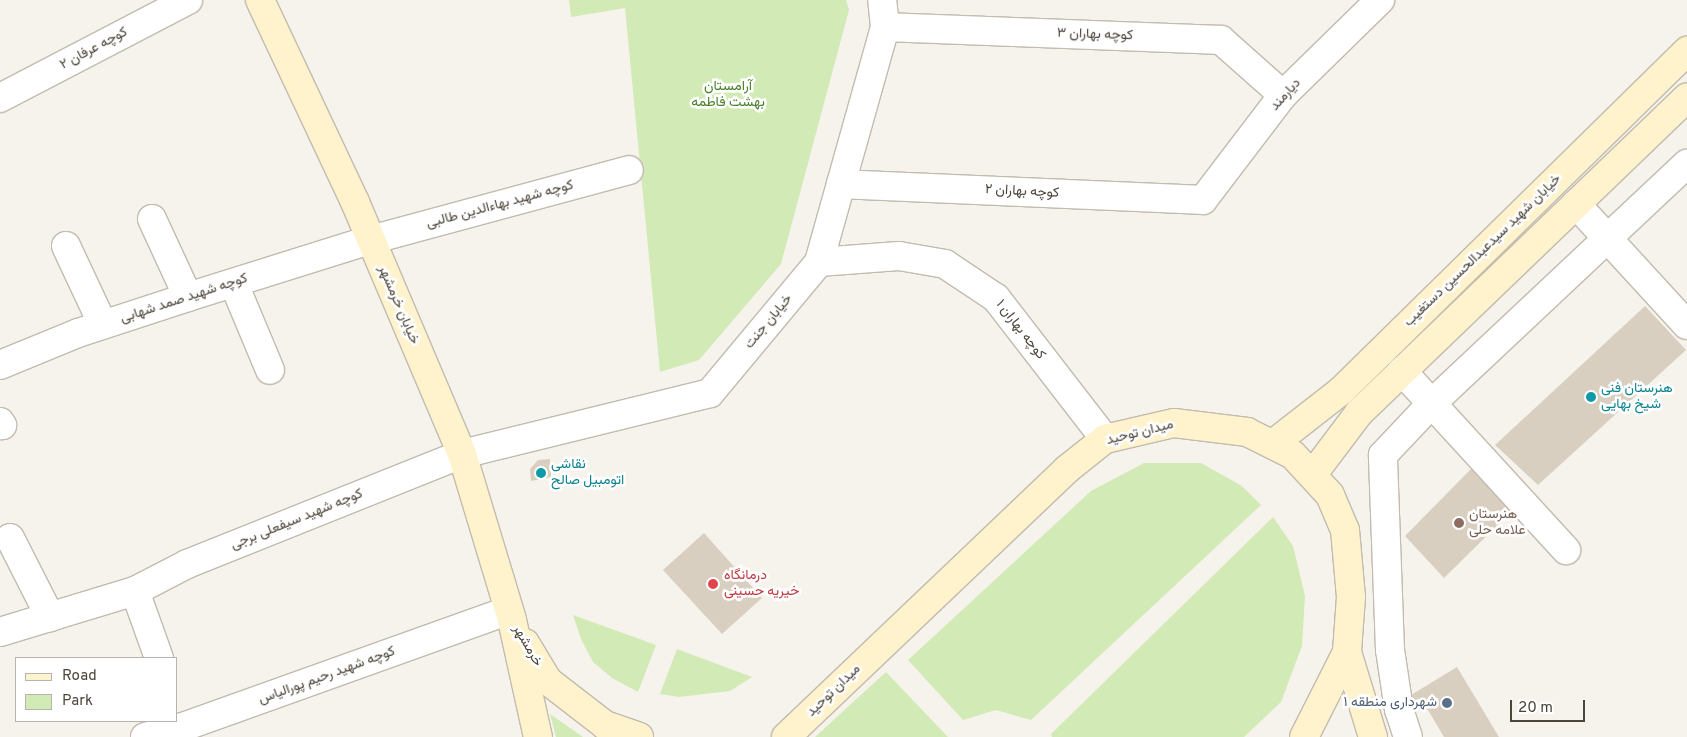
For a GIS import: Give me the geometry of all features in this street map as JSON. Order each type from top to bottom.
[{"type":"main road","name":"خیابان خرمشهر","points":[[260,0],[370,240],[462,454],[510,615]]},
{"type":"main road","name":"خیابان شهید سیدعبدالحسین دستغیب","points":[[1273,444],[1342,390],[1687,51]]},
{"type":"main road","points":[[1313,474],[1359,413],[1687,97]]},
{"type":"main road","name":"میدان توحید","points":[[785,735],[1066,470],[1105,439],[1174,423],[1246,432],[1273,444],[1293,456],[1313,474],[1330,495],[1345,530],[1351,597],[1347,652],[1304,737]]},
{"type":"main road","name":"خرمشهر","points":[[510,615],[538,737]]},
{"type":"main road","name":"خرمشهر","points":[[510,615],[548,681],[605,725],[639,737]]},
{"type":"main road","points":[[1347,652],[1373,737]]},
{"type":"street","name":"کوچه عرفان ۲","points":[[0,98],[188,0]]},
{"type":"street","name":"خیابان جنت","points":[[462,454],[710,393],[819,262],[885,27],[882,0]]},
{"type":"street","name":"دیارمند","points":[[1204,200],[1283,95],[1380,0]]},
{"type":"street","name":"کوچه بهاران ۳","points":[[885,27],[1221,40],[1283,95]]},
{"type":"street","points":[[1408,737],[1400,710],[1390,650],[1383,456],[1431,404],[1609,240],[1687,164]]},
{"type":"street","name":"کوچه شهید بهاءالدین طالبی","points":[[370,240],[629,170]]},
{"type":"street","name":"کوچه بهاران ۲","points":[[841,184],[1204,200]]},
{"type":"street","points":[[1576,204],[1687,325]]},
{"type":"street","points":[[152,219],[188,297]]},
{"type":"street","name":"کوچه شهید صمد شهابی","points":[[0,365],[103,325],[370,240]]},
{"type":"street","points":[[66,246],[103,325]]},
{"type":"street","name":"کوچه بهاران ۱","points":[[819,262],[899,256],[945,264],[996,298],[1105,439]]},
{"type":"street","points":[[234,284],[270,370]]},
{"type":"street","points":[[1402,371],[1566,550]]},
{"type":"street","name":"کوچه شهید سیفعلی برجی","points":[[0,632],[135,591],[187,564],[462,454]]},
{"type":"street","points":[[10,538],[50,617]]},
{"type":"street","points":[[135,591],[159,657]]},
{"type":"street","name":"کوچه شهید رحیم پورالیاس","points":[[144,737],[510,615]]},
{"type":"green space","name":"آرامستان بهشت فاطمه","points":[[569,0],[846,0],[849,10],[781,264],[699,360],[660,372],[625,8],[571,17]]},
{"type":"green space","points":[[1144,463],[1201,463],[1242,486],[1261,505],[1031,720],[996,710],[963,720],[908,660],[1091,491]]},
{"type":"green space","points":[[1273,517],[1293,546],[1305,596],[1302,646],[1281,702],[1244,737],[1052,737],[1051,734]]},
{"type":"green space","points":[[573,615],[656,645],[638,692],[612,678],[593,662],[581,639]]},
{"type":"green space","points":[[677,649],[752,677],[730,691],[679,697],[660,694]]},
{"type":"green space","points":[[886,672],[948,737],[815,737]]},
{"type":"green space","points":[[550,714],[583,737],[556,737]]},
{"type":"building","name":"هنرستان فنی شیخ بهایی","points":[[1645,306],[1686,350],[1538,485],[1495,445]]},
{"type":"building","name":"نقاشی اتومبیل صالح","points":[[550,459],[551,477],[531,481],[530,469],[538,460]]},
{"type":"building","name":"هنرستان علامه حلی","points":[[1472,468],[1512,511],[1444,578],[1405,536]]},
{"type":"building","name":"درمانگاه خیریه حسینی","points":[[704,533],[762,598],[722,634],[663,570]]},
{"type":"building","name":"شهرداری منطقه ۱","points":[[1457,667],[1499,737],[1444,737],[1428,710],[1420,710],[1411,695]]},
{"type":"place","name":"هنرستان فنی شیخ بهایی","points":[[1591,397]]},
{"type":"place","name":"نقاشی اتومبیل صالح","points":[[541,473]]},
{"type":"place","name":"هنرستان علامه حلی","points":[[1459,523]]},
{"type":"place","name":"درمانگاه خیریه حسینی","points":[[713,584]]},
{"type":"place","name":"شهرداری منطقه ۱","points":[[1447,703]]}]
